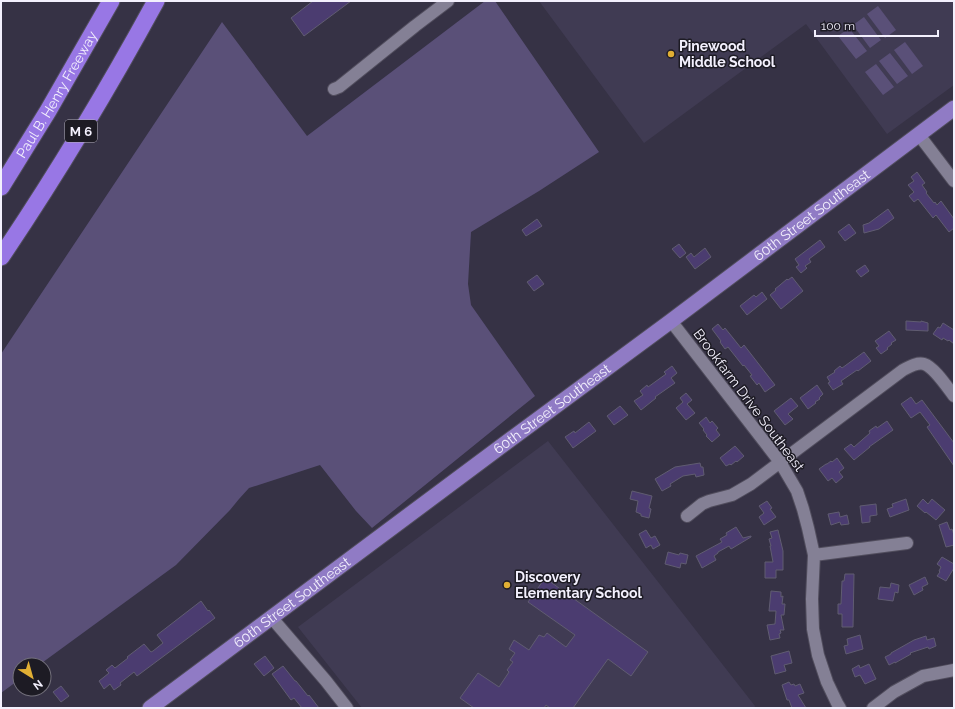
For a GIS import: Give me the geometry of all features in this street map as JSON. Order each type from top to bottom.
[{"type":"highway","name":"Paul B. Henry Freeway","points":[[1,187],[48,110],[111,1]]},
{"type":"highway","name":"M 6","points":[[1,257],[29,215],[93,111],[156,1]]},
{"type":"main road","name":"60th Street Southeast","points":[[150,708],[671,321],[954,108]]},
{"type":"street","points":[[334,89],[339,87],[448,1]]},
{"type":"street","points":[[919,135],[954,182]]},
{"type":"street","name":"Brookfarm Drive Southeast","points":[[671,321],[780,462],[797,491],[814,555],[812,599],[813,628],[818,655],[827,682],[840,708]]},
{"type":"street","points":[[687,516],[702,504],[732,495],[742,490],[903,370],[914,365],[924,364],[931,368],[954,396]]},
{"type":"street","points":[[814,555],[907,543]]},
{"type":"street","points":[[272,618],[348,708]]},
{"type":"street","points":[[873,708],[894,692],[923,676],[954,670]]},
{"type":"shaded area","points":[[485,1],[495,1],[599,152],[539,191],[471,232],[468,284],[471,305],[535,396],[372,528],[356,511],[320,465],[249,488],[230,510],[176,565],[50,657],[12,657],[12,685],[1,693],[1,354],[222,22],[307,136]]},
{"type":"shaded area","name":"Pinewood Middle School","points":[[539,1],[954,1],[954,85],[887,134],[806,24],[644,143]]},
{"type":"shaded area","points":[[878,6],[896,30],[885,38],[867,14]]},
{"type":"shaded area","points":[[864,17],[881,40],[870,48],[853,25]]},
{"type":"shaded area","points":[[849,28],[867,51],[856,59],[838,36]]},
{"type":"shaded area","points":[[905,42],[923,66],[912,74],[894,50]]},
{"type":"shaded area","points":[[890,53],[908,76],[897,84],[879,61]]},
{"type":"shaded area","points":[[876,64],[894,87],[883,95],[865,72]]},
{"type":"shaded area","name":"Discovery Elementary School","points":[[548,441],[755,706],[754,708],[362,708],[298,627]]},
{"type":"building","points":[[313,1],[351,1],[304,36],[291,18]]},
{"type":"building","points":[[917,172],[925,183],[922,185],[927,192],[926,193],[937,205],[941,201],[954,219],[954,228],[949,232],[936,215],[933,218],[918,199],[914,202],[909,196],[914,192],[908,185],[914,181],[911,177]]},
{"type":"building","points":[[888,209],[894,218],[879,229],[864,233],[863,225],[869,223]]},
{"type":"building","points":[[537,219],[542,226],[526,236],[522,230]]},
{"type":"building","points":[[849,224],[856,233],[845,241],[838,232]]},
{"type":"building","points":[[820,240],[825,247],[809,259],[811,262],[805,266],[807,268],[801,273],[796,267],[799,265],[795,259]]},
{"type":"building","points":[[679,244],[686,253],[680,258],[672,249]]},
{"type":"building","points":[[705,248],[711,257],[695,269],[686,257],[691,253],[694,257]]},
{"type":"building","points":[[865,265],[869,271],[861,277],[856,271]]},
{"type":"building","points":[[537,275],[544,284],[534,291],[527,282]]},
{"type":"building","points":[[792,277],[803,291],[781,309],[770,295],[787,279],[788,280]]},
{"type":"building","points":[[762,292],[767,299],[747,315],[740,306],[754,295],[756,297]]},
{"type":"building","points":[[906,321],[921,321],[928,323],[928,331],[906,330]]},
{"type":"building","points":[[943,323],[954,330],[954,344],[943,338],[942,340],[933,334]]},
{"type":"building","points":[[718,324],[723,330],[725,328],[741,348],[744,345],[775,385],[765,392],[759,383],[757,385],[750,376],[752,375],[744,365],[743,366],[728,347],[725,349],[720,342],[721,341],[712,329]]},
{"type":"building","points":[[889,331],[896,340],[891,343],[892,344],[887,348],[888,349],[881,354],[876,348],[879,346],[875,341]]},
{"type":"building","points":[[864,352],[871,361],[841,381],[843,384],[833,390],[828,383],[830,382],[827,377],[835,372],[834,371],[840,366],[842,368]]},
{"type":"building","points":[[672,366],[677,373],[671,378],[675,383],[655,397],[656,398],[641,410],[634,401],[643,395],[640,391],[666,374],[664,372]]},
{"type":"building","points":[[817,385],[823,394],[819,398],[820,399],[815,402],[816,403],[808,409],[800,398]]},
{"type":"building","points":[[686,393],[692,400],[687,404],[695,413],[686,420],[676,408],[683,402],[680,398]]},
{"type":"building","points":[[911,397],[916,404],[922,400],[954,443],[954,466],[927,427],[930,425],[920,412],[911,418],[901,404]]},
{"type":"building","points":[[791,398],[798,406],[788,414],[793,419],[785,425],[774,411]]},
{"type":"building","points":[[620,406],[628,415],[614,425],[607,416]]},
{"type":"building","points":[[706,417],[710,423],[712,421],[718,428],[716,430],[720,435],[712,442],[706,436],[707,435],[703,430],[704,429],[699,423]]},
{"type":"building","points":[[887,421],[893,430],[854,460],[844,449],[851,444],[854,447],[870,433],[869,431],[876,426],[877,428]]},
{"type":"building","points":[[589,422],[596,431],[573,448],[565,437],[574,431],[575,433]]},
{"type":"building","points":[[735,446],[744,456],[737,462],[736,461],[731,465],[726,466],[720,458]]},
{"type":"building","points":[[837,458],[844,468],[839,472],[843,477],[836,483],[832,478],[828,481],[819,469]]},
{"type":"building","points":[[700,463],[701,467],[703,467],[704,475],[696,477],[695,474],[683,476],[662,491],[655,479],[675,467]]},
{"type":"building","points":[[632,491],[652,496],[649,508],[651,509],[649,518],[641,516],[641,514],[636,512],[638,501],[630,499]]},
{"type":"building","points":[[906,499],[909,510],[890,517],[887,509],[893,507],[892,504]]},
{"type":"building","points":[[923,499],[928,504],[932,499],[945,510],[936,520],[917,506]]},
{"type":"building","points":[[767,501],[772,508],[770,509],[776,517],[764,525],[759,517],[764,513],[759,506]]},
{"type":"building","points":[[876,504],[877,515],[870,516],[870,522],[862,523],[860,506]]},
{"type":"building","points":[[839,512],[840,517],[847,515],[849,524],[841,525],[840,522],[831,525],[828,514]]},
{"type":"building","points":[[947,522],[954,535],[954,545],[946,547],[939,525]]},
{"type":"building","points":[[736,527],[743,538],[751,537],[731,549],[729,546],[718,552],[714,556],[716,560],[702,568],[696,556],[722,542],[720,539]]},
{"type":"building","points":[[646,530],[651,538],[655,536],[660,545],[653,549],[651,545],[646,548],[639,534]]},
{"type":"building","points":[[778,530],[783,551],[783,570],[776,570],[776,578],[765,578],[765,562],[773,562],[769,539],[772,538],[770,532]]},
{"type":"building","points":[[668,552],[679,555],[680,553],[688,555],[686,564],[681,563],[680,568],[665,564]]},
{"type":"building","points":[[942,557],[954,564],[954,568],[946,581],[937,576],[941,567],[937,564]]},
{"type":"building","points":[[845,574],[854,574],[853,627],[842,627],[842,614],[838,614],[838,604],[841,604],[842,581],[844,581]]},
{"type":"building","points":[[925,577],[928,584],[922,587],[923,590],[914,595],[909,585]]},
{"type":"building","name":"Discovery Elementary School","points":[[545,578],[648,652],[631,676],[608,659],[573,708],[550,708],[546,705],[544,708],[474,708],[460,698],[478,673],[499,687],[509,672],[507,670],[513,662],[510,660],[515,653],[509,649],[514,640],[529,650],[539,635],[544,637],[547,633],[566,647],[575,635],[528,602]]},
{"type":"building","points":[[891,583],[899,585],[898,593],[895,592],[893,601],[878,599],[880,587],[890,588]]},
{"type":"building","points":[[771,591],[781,592],[781,597],[783,596],[782,604],[785,604],[784,615],[781,615],[784,630],[780,630],[780,638],[770,640],[767,625],[775,624],[776,611],[769,611]]},
{"type":"building","points":[[201,601],[215,618],[137,676],[134,672],[114,690],[110,684],[104,689],[99,681],[109,673],[106,670],[112,665],[115,668],[144,644],[151,652],[153,651],[163,643],[157,635]]},
{"type":"building","points":[[860,635],[863,649],[846,654],[844,646],[848,645],[847,639]]},
{"type":"building","points":[[926,636],[927,640],[934,638],[936,646],[910,653],[911,654],[889,665],[885,657],[914,640]]},
{"type":"building","points":[[789,651],[792,663],[784,665],[786,671],[775,674],[771,656]]},
{"type":"building","points":[[265,656],[274,668],[264,676],[254,664]]},
{"type":"building","points":[[869,664],[876,679],[865,684],[860,675],[855,677],[852,669],[859,665],[860,668]]},
{"type":"building","points":[[283,666],[319,708],[302,708],[294,698],[291,700],[272,674]]},
{"type":"building","points":[[789,682],[791,685],[794,684],[795,686],[800,684],[804,693],[798,695],[806,708],[792,708],[789,700],[787,700],[782,685]]},
{"type":"building","points":[[61,686],[69,696],[61,702],[53,692]]},
{"type":"place","name":"Pinewood Middle School","points":[[671,54]]},
{"type":"place","name":"Discovery Elementary School","points":[[507,585]]}]
